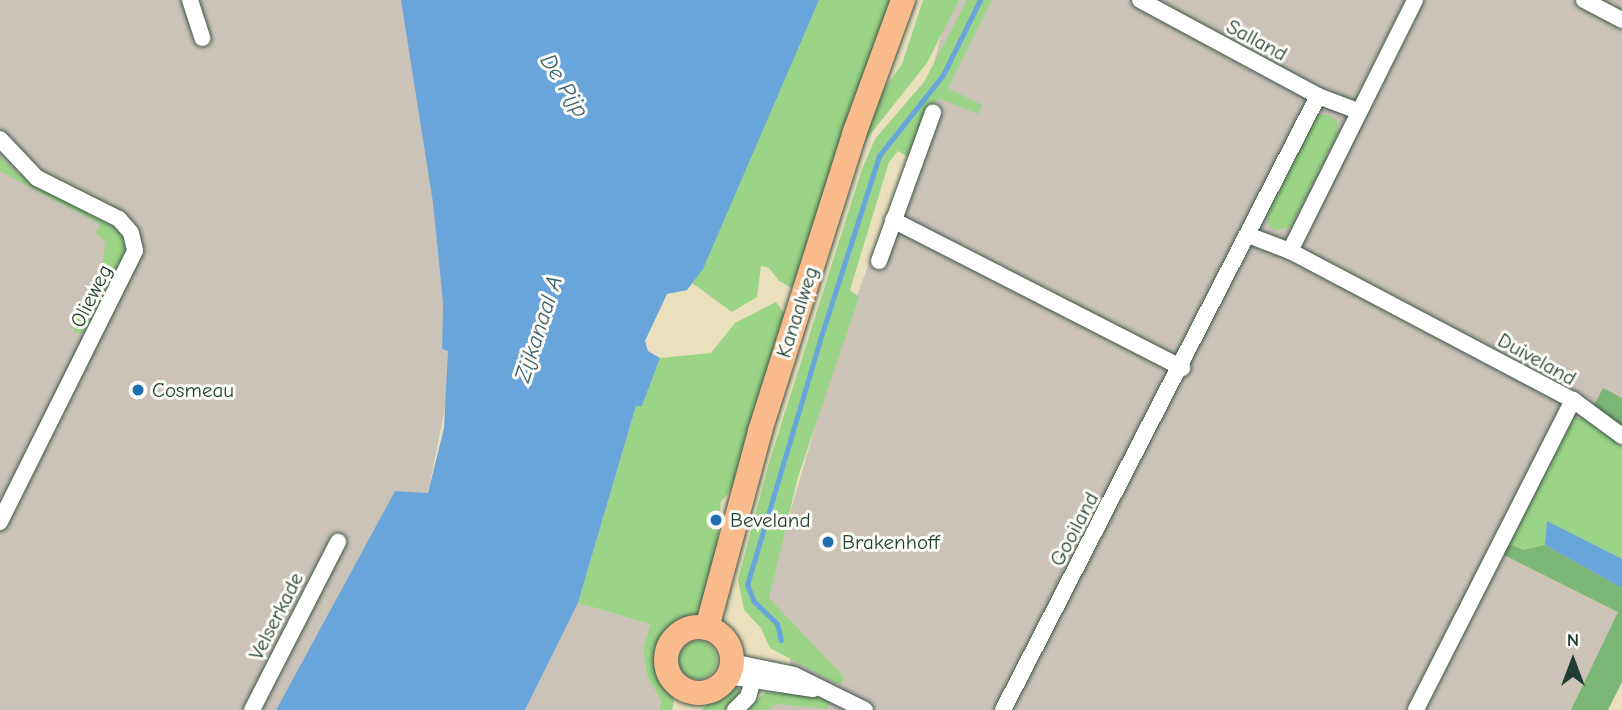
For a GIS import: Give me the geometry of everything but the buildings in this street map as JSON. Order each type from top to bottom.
[{"type":"main road","name":"Kanaalweg","points":[[707,628],[760,431],[854,134],[903,0]]},
{"type":"main road","points":[[690,628],[707,628],[725,640],[730,669],[712,691],[687,701],[670,676],[666,652],[675,637],[690,628]]},
{"type":"street","points":[[190,0],[202,38]]},
{"type":"street","name":"Salland","points":[[1139,0],[1318,96],[1358,111]]},
{"type":"street","points":[[1290,251],[1415,0]]},
{"type":"street","points":[[1584,0],[1622,20]]},
{"type":"street","name":"Gooiland","points":[[1003,710],[1182,368],[1318,96]]},
{"type":"street","points":[[879,261],[933,113]]},
{"type":"street","name":"Olieweg","points":[[0,139],[37,178],[120,219],[131,233],[135,251],[0,522]]},
{"type":"street","points":[[892,220],[1182,368]]},
{"type":"street","name":"Duiveland","points":[[1248,235],[1290,251],[1573,400],[1416,710]]},
{"type":"street","points":[[1573,400],[1622,436]]},
{"type":"street","name":"Velserkade","points":[[252,710],[338,541]]},
{"type":"street","points":[[730,669],[753,681],[823,688]]},
{"type":"street","points":[[730,669],[794,675],[864,710]]},
{"type":"street","points":[[736,710],[748,697],[753,681]]},
{"type":"shaded area","points":[[0,0],[492,0],[434,212],[443,303],[442,349],[448,350],[449,388],[428,493],[395,491],[276,710],[0,710]]},
{"type":"shaded area","points":[[950,0],[1622,0],[1622,663],[1599,710],[768,710],[776,703],[790,664],[789,627],[765,598],[840,342],[915,138]]},
{"type":"shaded area","points":[[578,603],[650,624],[643,650],[647,676],[661,701],[659,710],[525,710]]},
{"type":"green space","points":[[819,0],[891,0],[792,288],[779,281],[769,268],[761,266],[757,297],[732,312],[692,283]]},
{"type":"green space","points":[[923,0],[959,0],[927,63],[865,141],[834,234],[870,109],[902,64]]},
{"type":"green space","points":[[967,0],[992,0],[948,88],[982,105],[978,114],[938,98],[910,158],[898,151],[889,162],[850,290],[859,297],[798,477],[769,598],[844,677],[841,684],[835,683],[770,648],[761,628],[744,610],[738,580],[769,463],[862,169],[875,139],[924,82]]},
{"type":"green space","points":[[1317,115],[1329,115],[1337,121],[1338,134],[1291,227],[1276,230],[1269,227],[1266,212]]},
{"type":"green space","points":[[0,157],[19,175],[125,234],[128,251],[86,333],[75,333],[72,325],[102,265],[106,243],[96,233],[100,224],[0,171]]},
{"type":"green space","points":[[776,302],[784,313],[784,326],[735,484],[721,502],[716,556],[697,616],[669,633],[662,645],[661,666],[673,688],[674,701],[672,710],[659,710],[661,701],[647,676],[643,650],[650,624],[578,603],[636,406],[642,406],[660,358],[711,353],[735,323]]},
{"type":"green space","points":[[1603,388],[1622,398],[1622,427],[1594,405]]},
{"type":"green space","points":[[1573,417],[1593,421],[1622,447],[1622,559],[1547,521],[1545,545],[1524,550],[1502,541],[1564,420]]},
{"type":"green space","points":[[1501,541],[1524,550],[1545,545],[1622,588],[1622,682],[1608,710],[1571,710],[1618,612],[1496,551]]},
{"type":"green space","points":[[698,641],[711,647],[717,660],[711,673],[698,679],[685,673],[679,660],[685,647]]},
{"type":"green space","points":[[728,687],[739,688],[740,695],[725,710],[701,710]]},
{"type":"green space","points":[[766,692],[807,694],[829,701],[828,709],[776,704],[768,710],[746,710]]},
{"type":"water","points":[[401,0],[819,0],[703,269],[687,290],[667,294],[645,341],[648,351],[660,358],[642,406],[636,406],[578,603],[525,710],[276,710],[395,491],[428,493],[444,428],[448,351],[442,349],[443,303],[433,203]]},
{"type":"water","points":[[1547,521],[1622,559],[1622,588],[1545,545]]},
{"type":"waterway","points":[[781,641],[777,624],[754,602],[747,585],[819,343],[879,156],[943,75],[980,0]]},
{"type":"place","name":"Cosmeau","points":[[138,390]]},
{"type":"place","name":"Beveland","points":[[716,520]]},
{"type":"place","name":"Brakenhoff","points":[[828,542]]},
{"type":"water label","name":"De Pijp","points":[[564,86]]},
{"type":"water label","name":"Zijkanaal A","points":[[539,329]]}]
